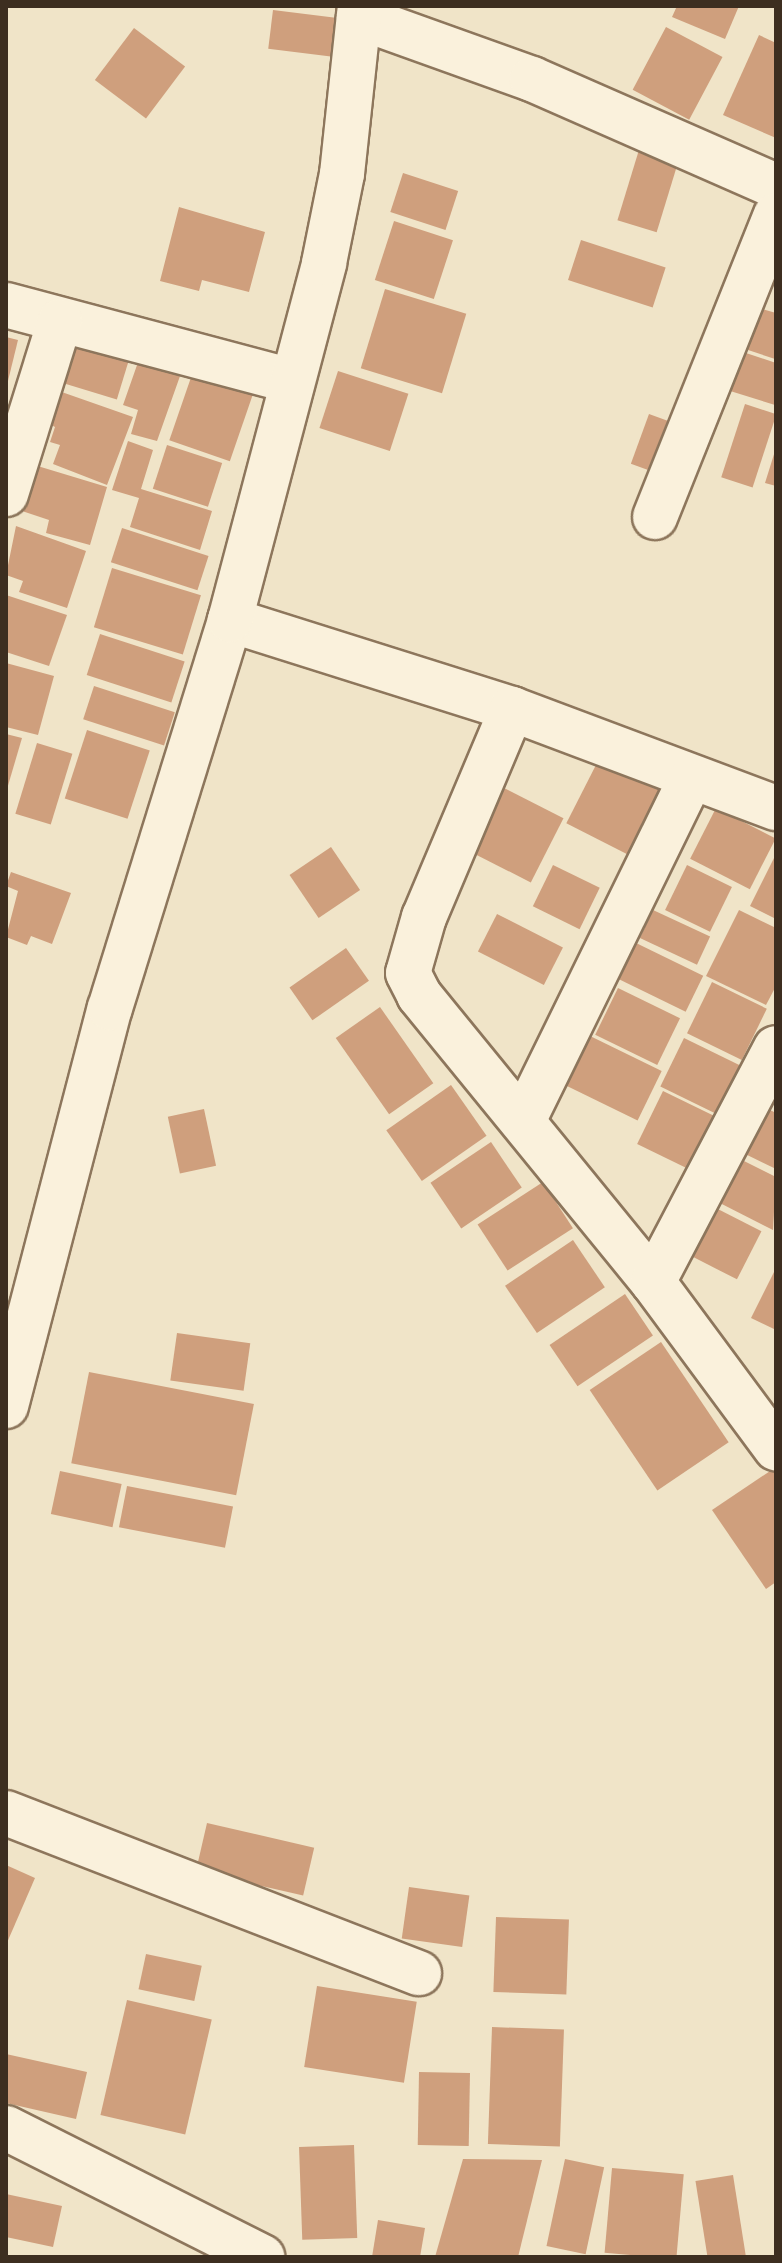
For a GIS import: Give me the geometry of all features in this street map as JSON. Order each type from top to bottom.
[{"type":"street","points":[[6,1406],[110,1008],[230,620],[292,381],[342,174],[360,12],[532,79],[776,186]]},
{"type":"street","points":[[655,517],[776,215]]},
{"type":"street","points":[[6,305],[292,381]]},
{"type":"street","points":[[6,494],[60,321]]},
{"type":"street","points":[[230,620],[512,709],[690,780],[776,808]]},
{"type":"street","points":[[512,709],[424,917],[408,973],[419,995],[524,1119],[653,1282],[776,1448]]},
{"type":"street","points":[[524,1119],[690,780]]},
{"type":"street","points":[[653,1282],[776,1048]]},
{"type":"street","points":[[6,1813],[419,1973]]},
{"type":"street","points":[[6,2128],[262,2257]]},
{"type":"building","points":[[677,6],[739,6],[725,39],[672,17]]},
{"type":"building","points":[[273,10],[336,18],[331,56],[268,49]]},
{"type":"building","points":[[666,27],[723,57],[689,120],[633,90]]},
{"type":"building","points":[[134,28],[185,67],[146,118],[95,80]]},
{"type":"building","points":[[759,35],[776,43],[776,138],[723,115]]},
{"type":"building","points":[[642,140],[681,152],[657,232],[617,220]]},
{"type":"building","points":[[403,173],[458,191],[445,230],[390,212]]},
{"type":"building","points":[[179,207],[265,232],[249,292],[202,280],[199,291],[160,281]]},
{"type":"building","points":[[394,221],[453,240],[434,299],[375,280]]},
{"type":"building","points":[[581,240],[666,268],[653,307],[568,280]]},
{"type":"building","points":[[385,289],[466,314],[442,393],[361,368]]},
{"type":"building","points":[[752,306],[776,313],[775,359],[739,347]]},
{"type":"building","points":[[81,332],[133,348],[117,399],[65,384]]},
{"type":"building","points":[[6,337],[18,340],[7,385],[6,385]]},
{"type":"building","points":[[143,348],[185,362],[157,441],[131,434],[138,410],[123,405]]},
{"type":"building","points":[[740,351],[776,363],[775,405],[727,390]]},
{"type":"building","points":[[197,360],[258,381],[230,461],[169,440]]},
{"type":"building","points":[[338,371],[408,394],[390,451],[319,428]]},
{"type":"building","points":[[56,390],[133,417],[107,485],[53,464],[60,445],[50,442],[55,427],[42,420]]},
{"type":"building","points":[[745,404],[776,414],[753,487],[721,477]]},
{"type":"building","points":[[649,414],[677,424],[659,474],[631,464]]},
{"type":"building","points":[[128,441],[153,450],[141,489],[212,511],[200,550],[130,527],[139,498],[112,490]]},
{"type":"building","points":[[167,445],[222,463],[208,507],[153,489]]},
{"type":"building","points":[[776,451],[776,486],[765,483]]},
{"type":"building","points":[[31,464],[107,487],[90,545],[46,533],[49,520],[16,509]]},
{"type":"building","points":[[16,526],[86,551],[67,608],[19,592],[23,581],[6,575]]},
{"type":"building","points":[[122,528],[209,556],[197,590],[111,562]]},
{"type":"building","points":[[112,568],[201,595],[183,654],[94,627]]},
{"type":"building","points":[[6,595],[67,615],[49,666],[6,652]]},
{"type":"building","points":[[100,634],[185,662],[171,702],[87,675]]},
{"type":"building","points":[[6,663],[54,676],[38,735],[6,727]]},
{"type":"building","points":[[94,686],[175,712],[164,746],[83,719]]},
{"type":"building","points":[[87,730],[150,750],[128,819],[65,798]]},
{"type":"building","points":[[6,734],[22,738],[7,789],[6,789]]},
{"type":"building","points":[[37,743],[72,754],[51,825],[15,814]]},
{"type":"building","points":[[599,759],[670,795],[638,859],[566,823]]},
{"type":"building","points":[[502,787],[563,818],[531,882],[469,851]]},
{"type":"building","points":[[716,808],[776,838],[750,889],[690,859]]},
{"type":"building","points":[[331,847],[360,890],[319,918],[290,875]]},
{"type":"building","points":[[776,854],[776,919],[750,906]]},
{"type":"building","points":[[553,865],[600,888],[580,929],[533,906]]},
{"type":"building","points":[[687,865],[732,887],[710,932],[665,910]]},
{"type":"building","points":[[11,872],[71,893],[52,944],[31,936],[27,945],[6,937],[18,891],[6,886]]},
{"type":"building","points":[[653,910],[710,937],[697,965],[640,938]]},
{"type":"building","points":[[739,910],[776,928],[776,986],[766,1005],[706,976]]},
{"type":"building","points":[[497,914],[563,948],[544,985],[478,951]]},
{"type":"building","points":[[634,942],[703,976],[686,1012],[616,978]]},
{"type":"building","points":[[346,948],[369,981],[312,1020],[289,988]]},
{"type":"building","points":[[712,982],[767,1009],[742,1060],[687,1033]]},
{"type":"building","points":[[618,988],[680,1018],[657,1065],[595,1035]]},
{"type":"building","points":[[380,1007],[433,1083],[389,1114],[336,1038]]},
{"type":"building","points":[[588,1035],[662,1071],[638,1120],[564,1084]]},
{"type":"building","points":[[684,1038],[743,1067],[720,1115],[660,1087]]},
{"type":"building","points":[[451,1085],[487,1136],[422,1181],[386,1130]]},
{"type":"building","points":[[663,1091],[717,1117],[691,1170],[637,1144]]},
{"type":"building","points":[[758,1104],[776,1113],[776,1169],[735,1149]]},
{"type":"building","points":[[204,1109],[216,1166],[180,1173],[168,1117]]},
{"type":"building","points":[[491,1142],[522,1188],[461,1228],[430,1183]]},
{"type":"building","points":[[734,1156],[776,1177],[773,1230],[712,1199]]},
{"type":"building","points":[[543,1182],[573,1228],[508,1271],[478,1224]]},
{"type":"building","points":[[708,1204],[761,1231],[737,1279],[683,1252]]},
{"type":"building","points":[[573,1240],[605,1287],[537,1333],[505,1286]]},
{"type":"building","points":[[776,1268],[776,1330],[751,1318]]},
{"type":"building","points":[[625,1294],[653,1335],[578,1386],[550,1345]]},
{"type":"building","points":[[177,1333],[250,1343],[244,1391],[170,1381]]},
{"type":"building","points":[[661,1342],[729,1442],[657,1490],[590,1390]]},
{"type":"building","points":[[89,1372],[254,1404],[236,1495],[71,1463]]},
{"type":"building","points":[[776,1467],[776,1582],[766,1589],[712,1510]]},
{"type":"building","points":[[60,1471],[122,1484],[112,1527],[51,1514]]},
{"type":"building","points":[[127,1486],[233,1507],[225,1548],[119,1527]]},
{"type":"building","points":[[207,1823],[314,1848],[303,1895],[196,1871]]},
{"type":"building","points":[[6,1865],[35,1878],[6,1945]]},
{"type":"building","points":[[409,1887],[469,1895],[462,1947],[402,1938]]},
{"type":"building","points":[[496,1917],[569,1920],[566,1995],[493,1992]]},
{"type":"building","points":[[146,1954],[202,1966],[194,2001],[139,1989]]},
{"type":"building","points":[[317,1986],[417,2002],[404,2083],[304,2067]]},
{"type":"building","points":[[127,2000],[212,2020],[185,2135],[100,2115]]},
{"type":"building","points":[[492,2027],[564,2030],[560,2146],[488,2144]]},
{"type":"building","points":[[6,2054],[87,2072],[76,2119],[6,2103]]},
{"type":"building","points":[[419,2072],[470,2073],[469,2146],[418,2145]]},
{"type":"building","points":[[354,2145],[357,2238],[302,2240],[299,2147]]},
{"type":"building","points":[[463,2159],[542,2160],[518,2257],[435,2257]]},
{"type":"building","points":[[565,2159],[604,2167],[586,2254],[546,2246]]},
{"type":"building","points":[[612,2168],[684,2174],[676,2257],[605,2253]]},
{"type":"building","points":[[733,2175],[746,2257],[708,2257],[695,2181]]},
{"type":"building","points":[[6,2194],[62,2206],[53,2247],[6,2237]]},
{"type":"building","points":[[378,2220],[425,2228],[420,2257],[372,2257]]}]
